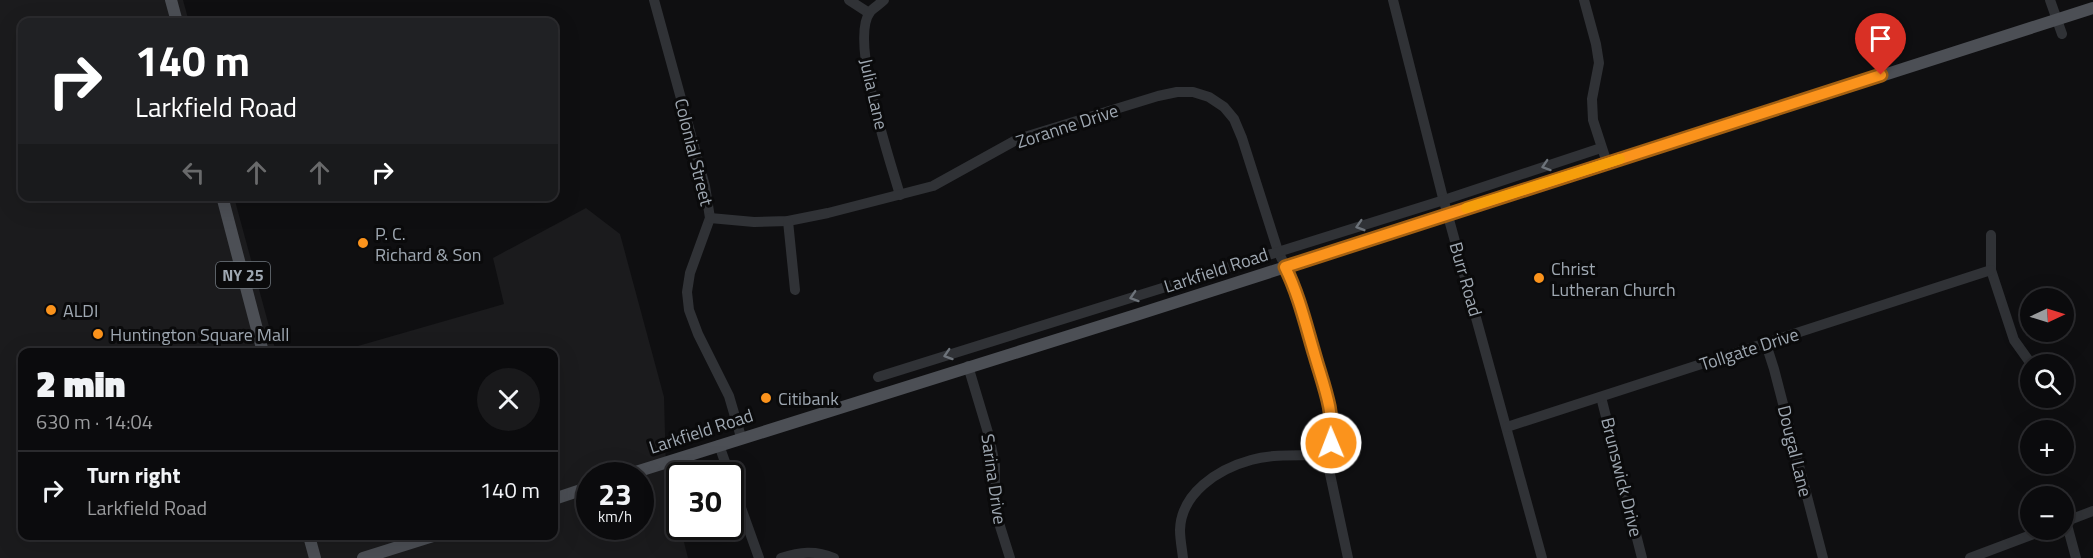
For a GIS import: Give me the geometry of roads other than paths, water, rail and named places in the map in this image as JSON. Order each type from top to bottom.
[{"type":"main road","points":[[171,0],[176,18]]},
{"type":"main road","name":"Larkfield Road","points":[[654,466],[2093,8]]},
{"type":"main road","name":"NY 25","points":[[223,201],[262,348]]},
{"type":"main road","points":[[558,498],[576,492]]},
{"type":"main road","points":[[310,540],[315,558]]},
{"type":"main road","points":[[363,558],[420,540]]},
{"type":"street","name":"Colonial Street","points":[[654,0],[705,186],[710,218],[690,273],[687,292],[689,310],[698,334],[729,396],[741,437]]},
{"type":"street","points":[[849,0],[869,13],[884,0]]},
{"type":"street","name":"Burr Road","points":[[1394,0],[1444,200],[1542,558]]},
{"type":"street","points":[[1584,0],[1599,63],[1592,99],[1593,120],[1607,163]]},
{"type":"street","points":[[2050,0],[2062,34]]},
{"type":"street","name":"Julia Lane","points":[[869,13],[864,29],[863,45],[869,80],[900,195]]},
{"type":"street","name":"Zoranne Drive","points":[[710,218],[754,222],[788,221],[828,213],[933,186],[1018,139],[1044,130],[1177,92],[1193,92],[1209,98],[1224,107],[1234,119],[1278,251],[1294,287],[1330,409],[1332,431],[1329,455],[1334,498],[1348,558]]},
{"type":"street","name":"Larkfield Road","points":[[878,377],[1444,200],[1601,148]]},
{"type":"street","points":[[788,221],[795,290]]},
{"type":"street","points":[[1991,235],[1991,270],[2014,340],[2024,354]]},
{"type":"street","name":"Tollgate Drive","points":[[1507,427],[1991,270]]},
{"type":"street","name":"Dougal Lane","points":[[1766,344],[1823,558]]},
{"type":"street","name":"Sarina Drive","points":[[968,366],[989,436],[995,465],[995,494],[999,523],[1010,558]]},
{"type":"street","name":"Brunswick Drive","points":[[1601,397],[1642,558]]},
{"type":"street","points":[[719,445],[725,462]]},
{"type":"street","points":[[1184,558],[1180,530],[1185,508],[1196,491],[1211,478],[1251,460],[1275,456],[1329,455]]},
{"type":"street","points":[[2074,519],[2093,512]]},
{"type":"street","points":[[744,516],[759,558]]},
{"type":"street","points":[[1970,558],[2020,539]]},
{"type":"street","points":[[2070,540],[2076,558]]},
{"type":"street","points":[[781,558],[796,553],[815,552],[834,558]]},
{"type":"place","name":"P. C. Richard & Son","points":[[363,243]]},
{"type":"place","name":"Christ Lutheran Church","points":[[1539,278]]},
{"type":"place","name":"ALDI","points":[[51,310]]},
{"type":"place","name":"Huntington Square Mall","points":[[98,334]]},
{"type":"place","name":"Citibank","points":[[766,398]]}]
